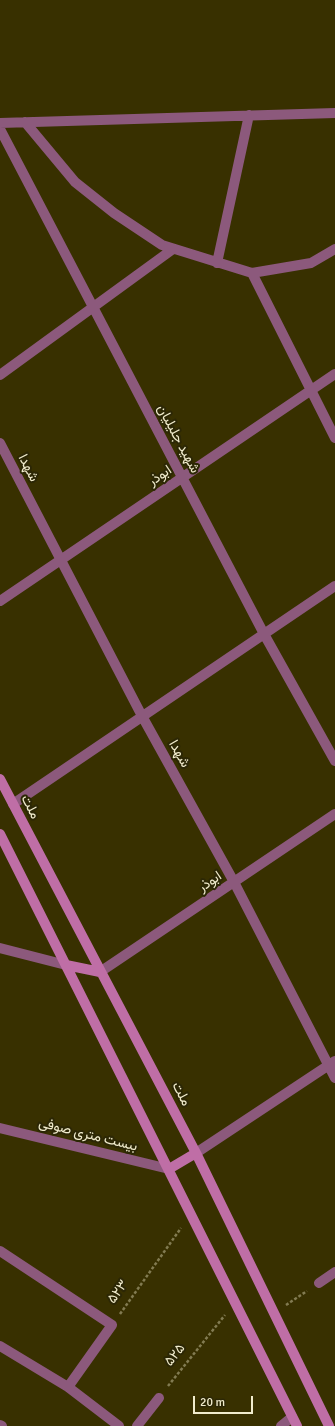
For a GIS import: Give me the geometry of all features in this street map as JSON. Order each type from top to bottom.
[{"type":"street","points":[[0,123],[335,113]]},
{"type":"street","points":[[217,262],[249,115]]},
{"type":"street","points":[[26,122],[75,182],[114,213],[162,245],[252,273],[311,263],[335,249]]},
{"type":"street","name":"شهید جلیلیان","points":[[0,129],[264,634],[335,761]]},
{"type":"street","points":[[0,375],[173,249]]},
{"type":"street","points":[[252,273],[335,438]]},
{"type":"street","name":"ابوذر","points":[[0,601],[335,374]]},
{"type":"street","name":"شهدا","points":[[0,443],[142,716],[332,1063],[335,1078]]},
{"type":"street","points":[[13,804],[335,586]]},
{"type":"street","name":"ملت","points":[[0,779],[196,1153],[329,1426]]},
{"type":"street","name":"ابوذر","points":[[100,972],[335,814]]},
{"type":"street","points":[[0,834],[295,1421],[281,1426]]},
{"type":"street","points":[[0,948],[100,972]]},
{"type":"street","points":[[169,1169],[196,1153],[332,1063]]},
{"type":"street","name":"بیست متری صوفی","points":[[1,1130],[169,1169]]},
{"type":"street","points":[[0,1250],[112,1325]]},
{"type":"street","points":[[319,1283],[335,1272]]},
{"type":"street","name":"۵۲۳","points":[[68,1387],[112,1325]]},
{"type":"street","points":[[0,1346],[68,1387],[119,1426]]},
{"type":"street","points":[[137,1426],[159,1398]]},
{"type":"path","name":"۵۲۳","points":[[112,1325],[191,1214]]},
{"type":"path","points":[[274,1313],[319,1283]]},
{"type":"path","name":"۵۲۵","points":[[159,1398],[235,1302]]}]
